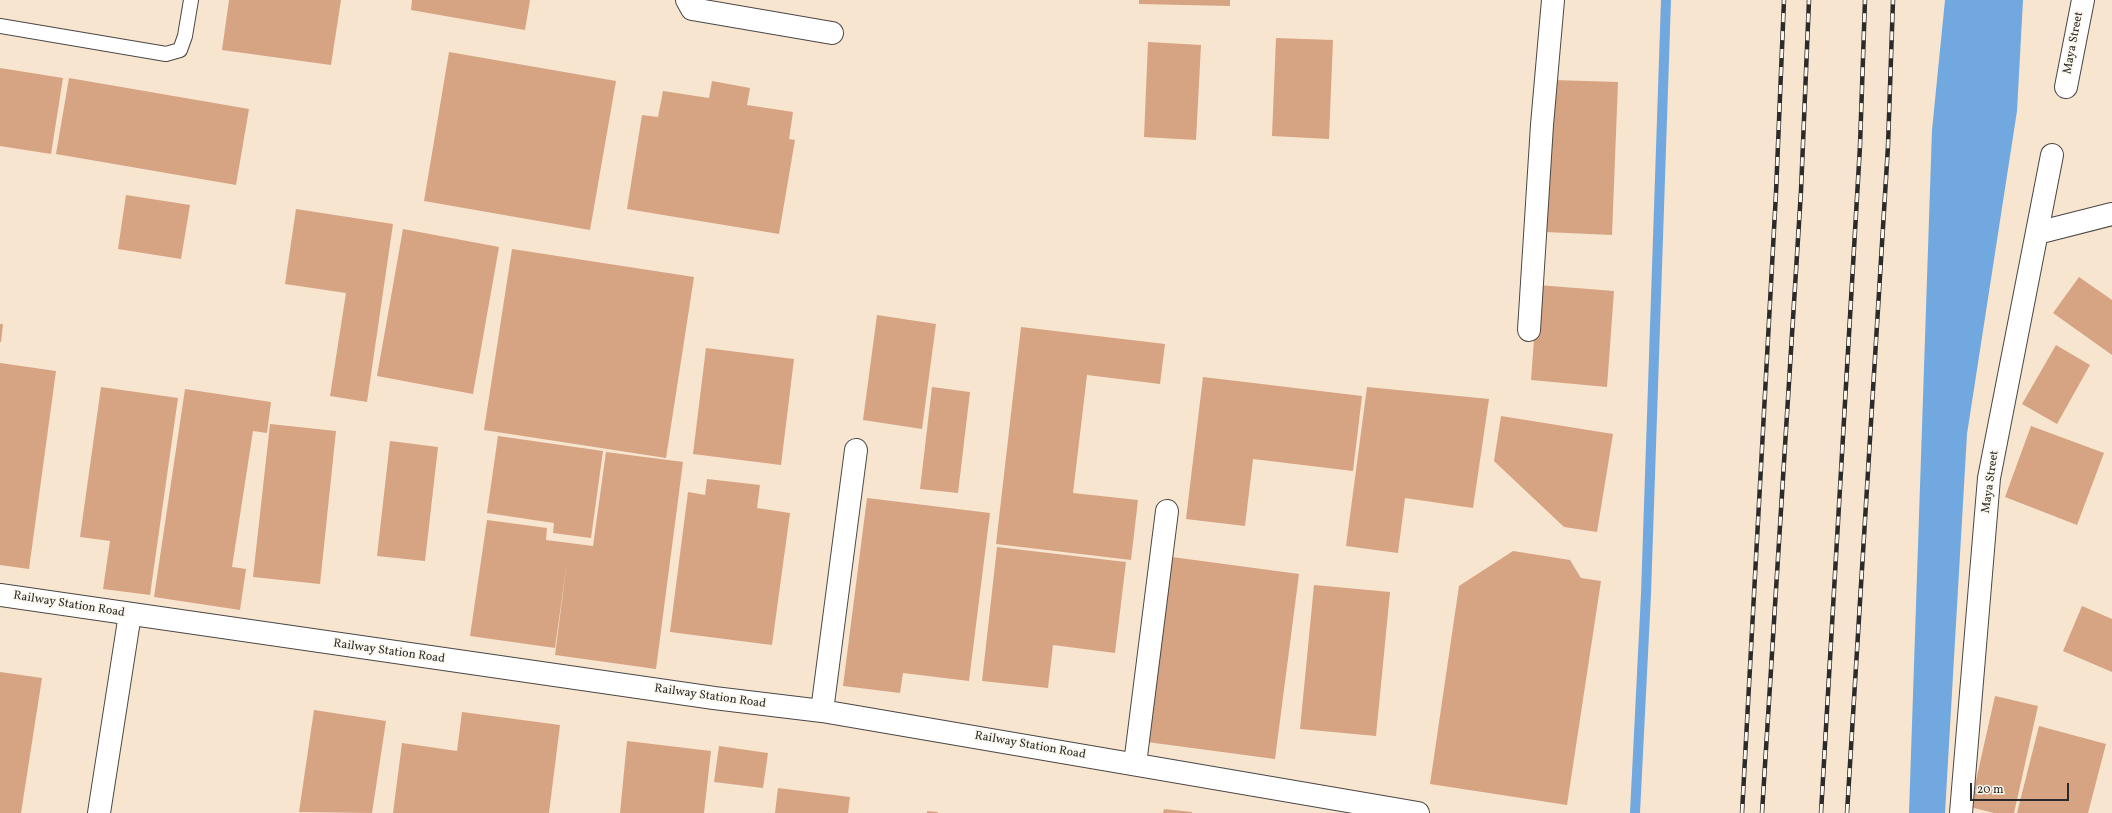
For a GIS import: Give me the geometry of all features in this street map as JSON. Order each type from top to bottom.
[{"type":"street","points":[[687,0],[692,9],[832,33]]},
{"type":"street","points":[[1529,330],[1542,125],[1553,0]]},
{"type":"street","name":"Maya Street","points":[[2066,87],[2083,0]]},
{"type":"street","name":"Maya Street","points":[[1961,813],[1989,478],[2052,155]]},
{"type":"street","points":[[2038,233],[2112,214]]},
{"type":"street","points":[[822,711],[856,450]]},
{"type":"street","points":[[1135,764],[1167,511]]},
{"type":"street","name":"Railway Station Road","points":[[0,595],[714,698],[822,711],[1418,813]]},
{"type":"street","points":[[99,813],[130,614]]},
{"type":"lane","points":[[0,26],[166,54],[180,50],[185,36],[191,0]]},
{"type":"water","points":[[1945,0],[2023,0],[2017,111],[1967,434],[1945,813],[1909,813],[1932,130]]},
{"type":"building","points":[[229,0],[341,0],[331,65],[222,50]]},
{"type":"building","points":[[412,0],[530,0],[525,30],[411,10]]},
{"type":"building","points":[[1139,0],[1230,0],[1230,6],[1139,4]]},
{"type":"building","points":[[1276,38],[1333,40],[1329,139],[1272,136]]},
{"type":"building","points":[[1148,42],[1201,45],[1196,140],[1144,137]]},
{"type":"building","points":[[449,52],[616,81],[590,230],[424,201]]},
{"type":"building","points":[[0,68],[63,78],[51,154],[0,146]]},
{"type":"building","points":[[69,78],[249,109],[236,185],[56,154]]},
{"type":"building","points":[[1552,80],[1618,82],[1612,235],[1545,232]]},
{"type":"building","points":[[712,81],[750,88],[747,105],[793,112],[789,139],[795,140],[779,234],[627,209],[642,115],[658,117],[663,91],[709,98]]},
{"type":"building","points":[[126,195],[190,205],[181,259],[118,249]]},
{"type":"building","points":[[296,209],[393,224],[367,402],[330,396],[346,293],[285,284]]},
{"type":"building","points":[[403,229],[499,247],[473,394],[377,376]]},
{"type":"building","points":[[512,249],[694,277],[666,458],[484,430]]},
{"type":"building","points":[[2079,277],[2112,300],[2112,355],[2053,313]]},
{"type":"building","points":[[1538,285],[1614,291],[1607,387],[1531,380]]},
{"type":"building","points":[[877,315],[936,324],[922,429],[863,420]]},
{"type":"building","points":[[0,324],[3,324],[1,342],[0,342]]},
{"type":"building","points":[[1021,327],[1165,344],[1160,384],[1087,375],[1073,493],[1138,500],[1131,560],[996,544]]},
{"type":"building","points":[[2056,345],[2090,365],[2057,424],[2022,404]]},
{"type":"building","points":[[706,348],[794,359],[781,465],[693,454]]},
{"type":"building","points":[[0,363],[56,371],[29,569],[0,565]]},
{"type":"building","points":[[1203,377],[1362,396],[1353,471],[1253,459],[1245,526],[1186,519]]},
{"type":"building","points":[[101,387],[178,398],[150,595],[103,589],[110,541],[80,537]]},
{"type":"building","points":[[932,387],[970,392],[958,493],[920,489]]},
{"type":"building","points":[[1367,387],[1489,399],[1473,508],[1405,498],[1398,553],[1346,546]]},
{"type":"building","points":[[185,389],[271,402],[267,433],[253,431],[232,567],[246,569],[240,610],[154,597]]},
{"type":"building","points":[[1501,416],[1613,434],[1597,532],[1564,527],[1494,461]]},
{"type":"building","points":[[270,424],[336,431],[320,584],[253,577]]},
{"type":"building","points":[[2031,426],[2104,453],[2077,525],[2005,497]]},
{"type":"building","points":[[498,436],[603,451],[591,538],[553,533],[554,523],[487,513]]},
{"type":"building","points":[[390,441],[438,447],[425,561],[377,556]]},
{"type":"building","points":[[606,452],[683,462],[656,669],[555,655],[567,562],[555,648],[470,636],[487,520],[547,528],[546,540],[593,546]]},
{"type":"building","points":[[707,479],[760,485],[757,508],[790,513],[772,645],[670,632],[688,492],[705,495]]},
{"type":"building","points":[[867,498],[990,513],[969,681],[903,673],[900,693],[843,686]]},
{"type":"building","points":[[997,547],[1126,562],[1115,653],[1053,645],[1048,688],[982,681]]},
{"type":"building","points":[[1513,551],[1570,560],[1581,578],[1601,581],[1567,805],[1430,784],[1459,586]]},
{"type":"building","points":[[1172,557],[1299,574],[1275,759],[1147,742]]},
{"type":"building","points":[[1314,585],[1390,592],[1376,736],[1300,729]]},
{"type":"building","points":[[2082,606],[2112,619],[2112,672],[2063,651]]},
{"type":"building","points":[[0,672],[42,678],[21,813],[0,813]]},
{"type":"building","points":[[1995,696],[2038,706],[2014,813],[1994,813],[1970,807]]},
{"type":"building","points":[[314,710],[386,721],[372,813],[299,812]]},
{"type":"building","points":[[462,712],[560,725],[549,813],[393,813],[402,743],[457,751]]},
{"type":"building","points":[[2039,726],[2106,744],[2088,813],[2017,813]]},
{"type":"building","points":[[627,741],[711,751],[704,813],[620,813]]},
{"type":"building","points":[[719,746],[768,753],[763,788],[714,782]]},
{"type":"building","points":[[778,788],[850,797],[848,813],[775,813]]},
{"type":"building","points":[[1164,809],[1192,812],[1192,813],[1163,813]]},
{"type":"building","points":[[927,811],[938,812],[938,813],[927,813]]},
{"type":"waterway","points":[[1635,813],[1646,594],[1666,0]]},
{"type":"railway","points":[[1742,813],[1776,193],[1784,0]]},
{"type":"railway","points":[[1762,813],[1801,191],[1809,0]]},
{"type":"railway","points":[[1821,813],[1860,146],[1865,0]]},
{"type":"railway","points":[[1847,813],[1888,146],[1893,0]]}]
